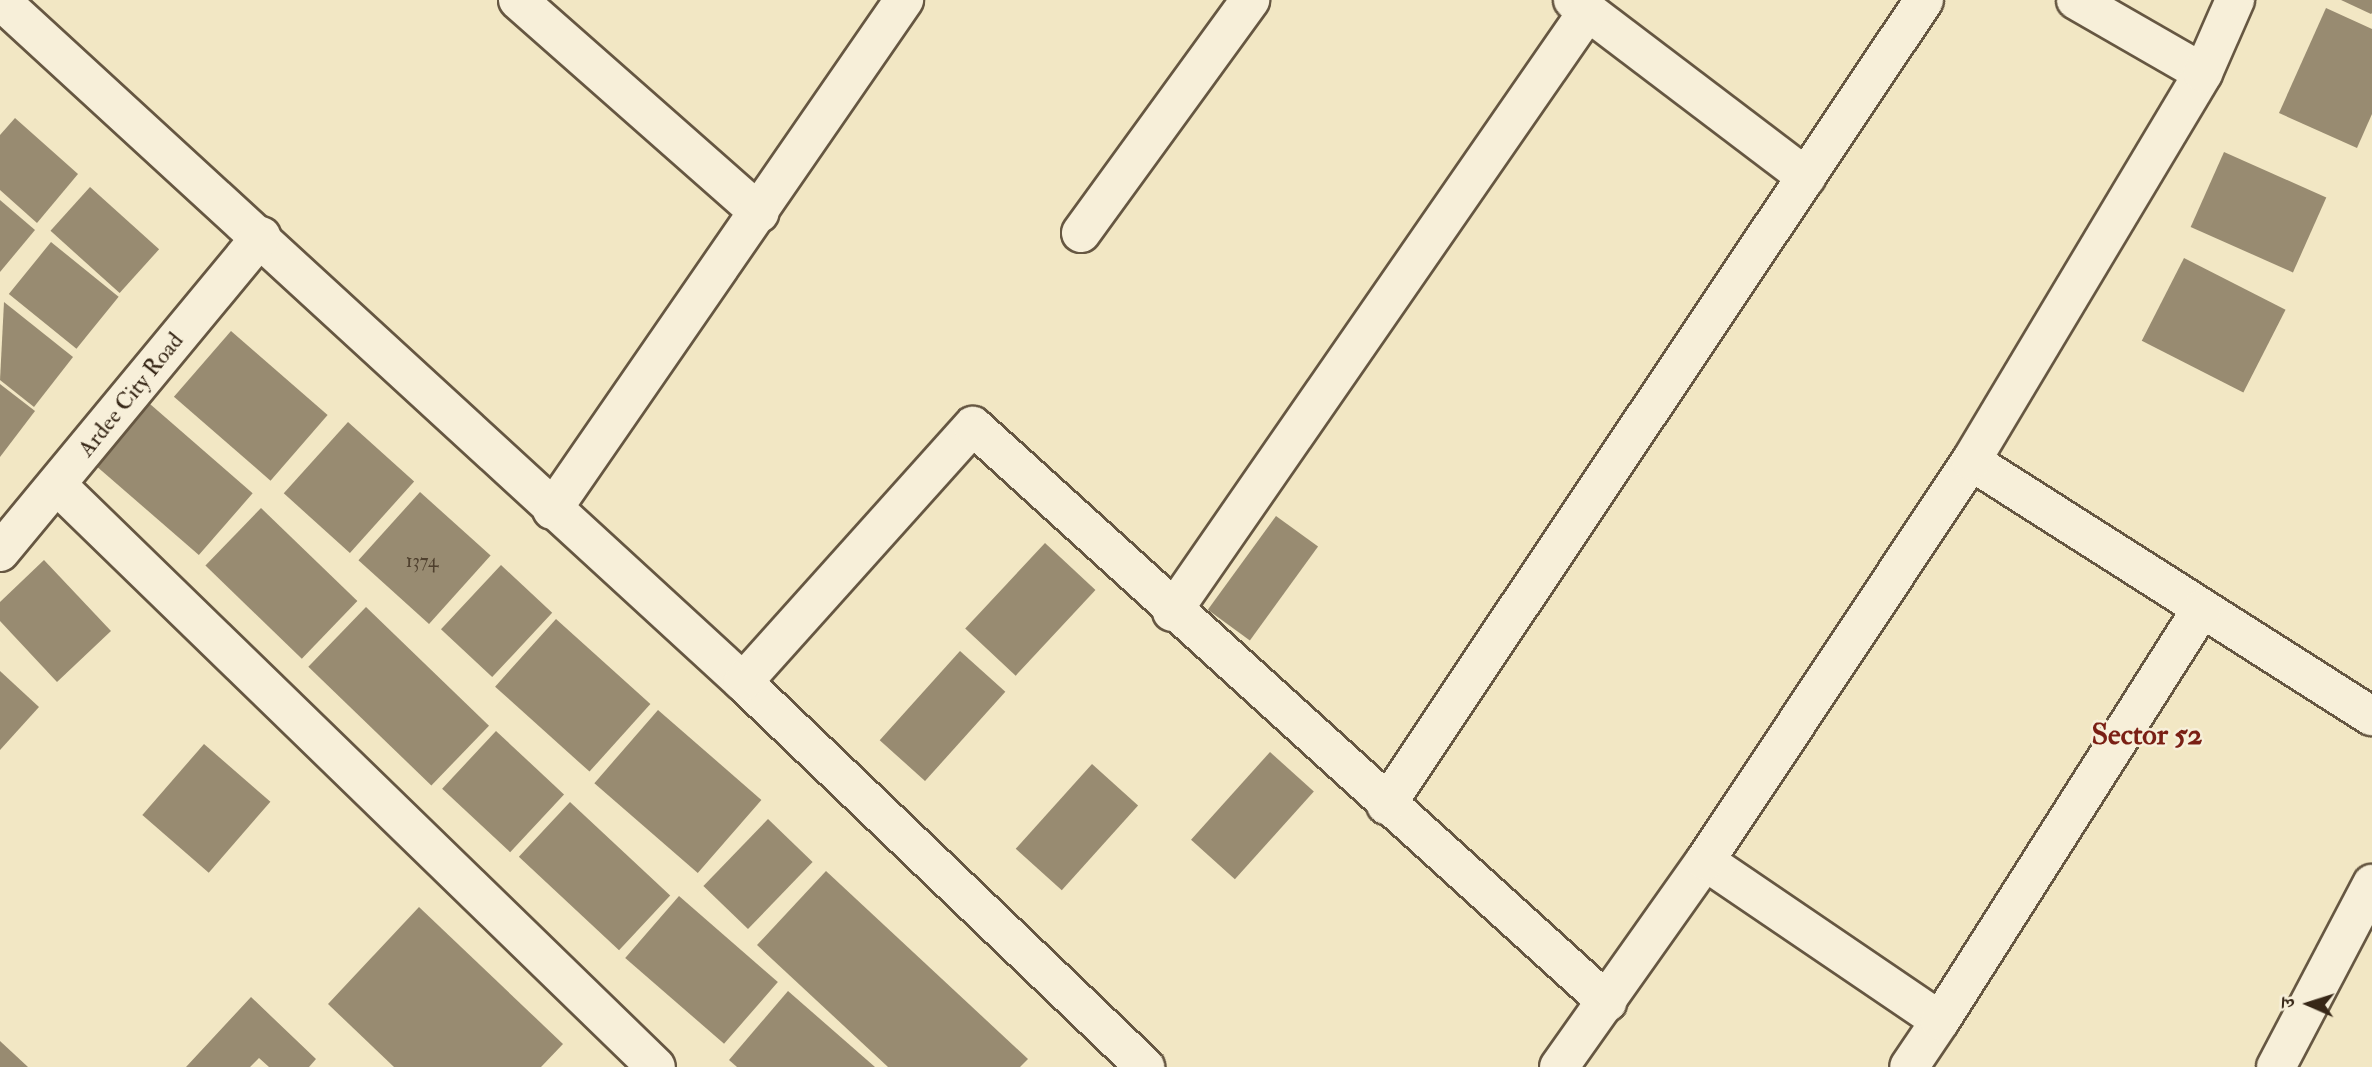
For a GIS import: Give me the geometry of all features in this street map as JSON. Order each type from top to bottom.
[{"type":"street","points":[[0,0],[261,236],[552,510],[743,682],[1145,1067]]},
{"type":"street","points":[[552,510],[760,213],[904,0]]},
{"type":"street","points":[[1081,233],[1250,0]]},
{"type":"street","points":[[1386,805],[1924,0]]},
{"type":"street","points":[[2076,0],[2203,73]]},
{"type":"street","points":[[1559,1067],[1705,861],[1971,461],[2203,73],[2235,0]]},
{"type":"street","points":[[1172,612],[1580,6],[1806,177]]},
{"type":"street","points":[[539,7],[760,213]]},
{"type":"street","name":"Ardee City Road","points":[[0,552],[261,236]]},
{"type":"street","points":[[743,682],[973,426],[1172,612],[1607,1002]]},
{"type":"street","points":[[1971,461],[2372,716]]},
{"type":"street","points":[[57,485],[656,1067]]},
{"type":"street","points":[[1909,1067],[2201,609]]},
{"type":"street","points":[[1705,861],[1940,1021]]},
{"type":"street","points":[[2276,1067],[2372,884]]},
{"type":"building","points":[[2341,0],[2372,0],[2372,13],[2371,14]]},
{"type":"building","points":[[2326,8],[2372,29],[2372,114],[2357,148],[2279,113]]},
{"type":"building","points":[[15,118],[78,174],[37,223],[0,190],[0,135]]},
{"type":"building","points":[[2224,152],[2326,198],[2293,272],[2191,227]]},
{"type":"building","points":[[90,187],[159,249],[120,293],[51,231]]},
{"type":"building","points":[[0,200],[35,230],[0,272]]},
{"type":"building","points":[[51,242],[119,297],[76,349],[9,294]]},
{"type":"building","points":[[2184,258],[2286,310],[2243,393],[2142,341]]},
{"type":"building","points":[[4,302],[73,357],[34,407],[0,380]]},
{"type":"building","points":[[231,331],[328,415],[271,481],[174,397]]},
{"type":"building","points":[[0,384],[35,411],[0,457]]},
{"type":"building","points":[[150,404],[253,493],[199,555],[96,466]]},
{"type":"building","points":[[348,422],[414,482],[350,553],[284,493]]},
{"type":"building","points":[[420,492],[491,556],[429,624],[358,560]]},
{"type":"building","points":[[261,508],[357,601],[302,659],[205,566]]},
{"type":"building","points":[[1276,516],[1318,547],[1250,640],[1208,610]]},
{"type":"building","points":[[1045,543],[1095,590],[1016,676],[965,629]]},
{"type":"building","points":[[44,560],[111,631],[57,682],[0,621],[0,602]]},
{"type":"building","points":[[501,565],[552,613],[492,677],[441,629]]},
{"type":"building","points":[[366,607],[489,726],[431,785],[308,667]]},
{"type":"building","points":[[556,619],[650,704],[589,772],[495,687]]},
{"type":"building","points":[[960,651],[1005,692],[925,781],[880,740]]},
{"type":"building","points":[[0,671],[39,707],[0,750]]},
{"type":"building","points":[[658,710],[761,800],[698,873],[594,783]]},
{"type":"building","points":[[496,731],[564,794],[510,852],[442,789]]},
{"type":"building","points":[[204,744],[270,802],[209,873],[142,815]]},
{"type":"building","points":[[1270,752],[1314,791],[1235,879],[1191,840]]},
{"type":"building","points":[[1092,764],[1138,805],[1062,890],[1016,849]]},
{"type":"building","points":[[570,802],[670,895],[619,950],[519,857]]},
{"type":"building","points":[[768,819],[813,862],[748,929],[703,886]]},
{"type":"building","points":[[826,871],[1028,1059],[1020,1067],[888,1067],[757,945]]},
{"type":"building","points":[[679,896],[778,982],[724,1044],[625,958]]},
{"type":"building","points":[[419,907],[563,1044],[541,1067],[394,1067],[328,1004]]},
{"type":"building","points":[[788,991],[875,1067],[737,1067],[729,1060]]},
{"type":"building","points":[[251,997],[316,1059],[309,1067],[269,1067],[259,1058],[250,1067],[186,1067]]},
{"type":"building","points":[[0,1041],[28,1067],[0,1067]]},
{"type":"district","name":"Sector 52","points":[[2147,735]]}]
